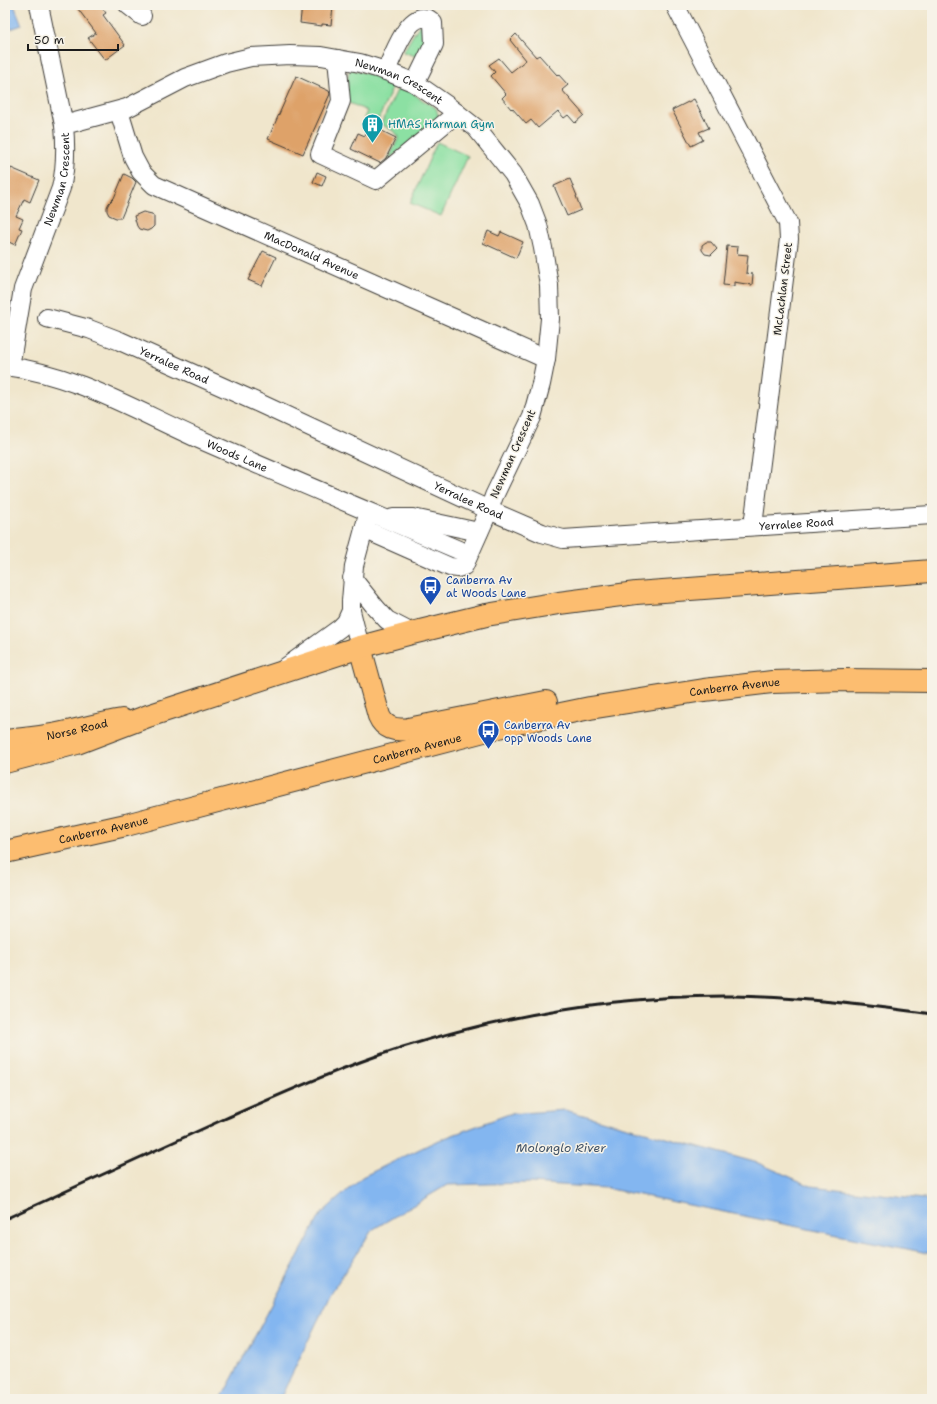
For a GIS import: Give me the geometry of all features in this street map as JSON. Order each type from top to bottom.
[{"type":"main road","points":[[5,762],[76,744],[148,716],[366,646],[412,632],[486,615],[628,594],[932,571]]},
{"type":"main road","points":[[366,646],[389,709],[391,721],[384,746],[375,760]]},
{"type":"main road","name":"Canberra Avenue","points":[[5,852],[126,825],[502,726],[590,708],[704,690],[772,682],[860,679],[932,681]]},
{"type":"main road","points":[[390,728],[408,729],[541,703],[621,691],[736,681],[772,682]]},
{"type":"main road","name":"Norse Road","points":[[5,741],[32,739],[68,732],[100,723],[148,716]]},
{"type":"street","points":[[39,5],[64,125]]},
{"type":"street","name":"McLachlan Street","points":[[675,5],[788,223],[789,239],[753,526]]},
{"type":"street","points":[[386,71],[404,31],[414,22],[431,12],[434,44],[415,83]]},
{"type":"street","name":"Newman Crescent","points":[[8,366],[23,289],[62,188],[65,171],[66,146],[64,125],[119,111],[141,102],[185,78],[226,63],[251,57],[290,54],[321,56],[360,63],[386,71],[415,83],[476,128],[513,174],[530,204],[538,225],[549,285],[550,319],[546,359],[532,417],[494,496],[464,566],[460,568],[453,568],[364,529]]},
{"type":"street","points":[[337,59],[341,101],[320,154],[376,180],[457,113]]},
{"type":"street","name":"MacDonald Avenue","points":[[119,111],[133,157],[141,172],[154,185],[546,359]]},
{"type":"street","name":"Yerralee Road","points":[[47,318],[90,329],[120,341],[261,404],[489,510],[542,533],[563,539],[928,516]]},
{"type":"street","name":"Woods Lane","points":[[8,366],[56,376],[101,392],[193,436],[468,554]]},
{"type":"street","points":[[275,675],[340,628],[346,622],[351,612],[357,552],[364,529],[376,515],[410,517],[479,532]]},
{"type":"street","points":[[353,581],[387,620],[412,632]]},
{"type":"street","points":[[353,581],[363,610],[366,646]]},
{"type":"street","points":[[351,612],[366,646]]},
{"type":"green space","points":[[421,22],[431,34],[418,59],[415,56],[403,52]]},
{"type":"green space","points":[[350,69],[395,81],[377,123],[364,118],[367,111],[347,102],[348,76]]},
{"type":"green space","points":[[400,84],[436,108],[439,118],[388,160],[399,137],[395,132],[381,124]]},
{"type":"green space","points":[[437,142],[468,156],[441,216],[410,203]]},
{"type":"water","points":[[5,5],[14,5],[22,25],[5,31]]},
{"type":"water","name":"Molonglo River","points":[[565,1110],[758,1163],[811,1186],[932,1200],[932,1254],[605,1188],[531,1183],[447,1185],[372,1230],[331,1293],[280,1399],[221,1399],[321,1214],[362,1177],[434,1142],[509,1114]]},
{"type":"building","points":[[75,5],[100,5],[106,13],[103,15],[125,45],[105,60],[88,38],[96,33]]},
{"type":"building","points":[[302,5],[333,6],[331,25],[322,24],[322,26],[300,23]]},
{"type":"building","points":[[516,34],[536,57],[539,55],[568,85],[562,90],[584,115],[575,123],[568,115],[564,118],[558,111],[538,128],[531,120],[526,124],[502,98],[506,94],[491,76],[495,72],[489,65],[499,58],[511,72],[526,60],[510,40]]},
{"type":"building","points":[[296,76],[329,91],[330,94],[303,154],[268,139]]},
{"type":"building","points":[[694,99],[709,128],[699,132],[703,140],[691,146],[672,110]]},
{"type":"building","name":"HMAS Harman Gym","points":[[370,125],[396,138],[386,158],[380,163],[351,149],[358,133],[365,136]]},
{"type":"building","points":[[11,168],[39,180],[30,202],[24,199],[16,216],[23,219],[19,228],[22,229],[15,245],[5,240],[5,184]]},
{"type":"building","points":[[317,172],[326,176],[322,186],[313,182]]},
{"type":"building","points":[[124,174],[136,182],[121,218],[116,218],[109,215],[107,207],[114,198]]},
{"type":"building","points":[[570,179],[581,210],[567,216],[554,186]]},
{"type":"building","points":[[143,212],[152,214],[154,217],[154,226],[147,231],[139,229],[134,216]]},
{"type":"building","points":[[488,231],[499,236],[501,232],[523,242],[516,258],[483,243]]},
{"type":"building","points":[[706,242],[711,242],[717,249],[711,255],[705,254],[702,250],[702,245]]},
{"type":"building","points":[[727,246],[738,247],[737,254],[748,255],[746,273],[753,274],[752,285],[734,282],[734,286],[723,285]]},
{"type":"building","points":[[263,251],[276,257],[262,286],[248,280]]},
{"type":"railway","points":[[5,1219],[222,1120],[334,1072],[403,1047],[443,1035],[524,1016],[607,1003],[649,999],[733,996],[808,1000],[932,1014]]},
{"type":"place","name":"HMAS Harman Gym","points":[[373,144]]},
{"type":"place","name":"Canberra Av at Woods Lane","points":[[431,606]]},
{"type":"place","name":"Canberra Av opp Woods Lane","points":[[489,750]]}]
